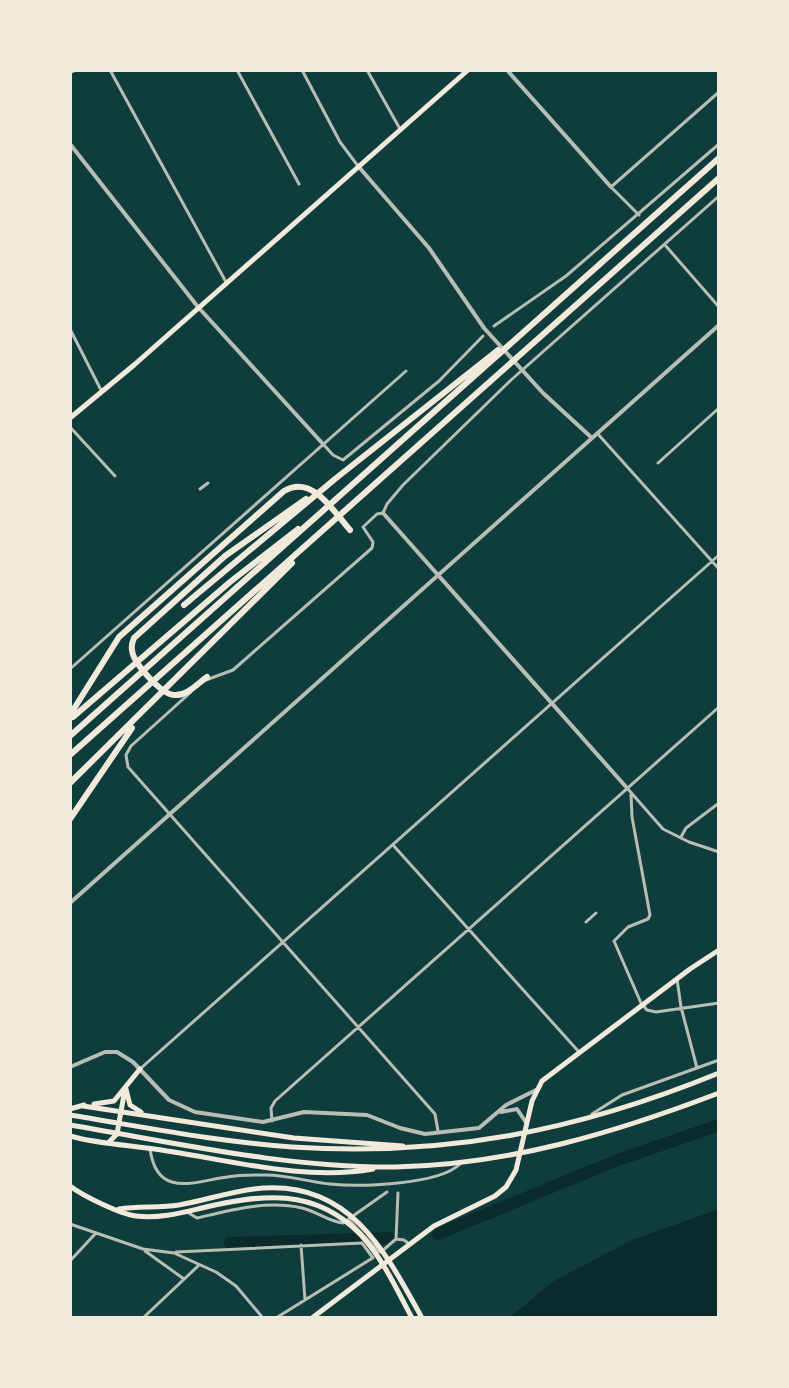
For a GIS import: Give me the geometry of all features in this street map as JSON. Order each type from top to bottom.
[{"type":"highway","points":[[70,736],[719,158]]},
{"type":"highway","points":[[70,755],[719,178]]},
{"type":"highway","points":[[184,605],[335,479],[544,314]]},
{"type":"highway","points":[[207,677],[186,693],[170,695],[155,684],[133,656],[132,645],[139,632],[225,556],[335,479]]},
{"type":"highway","points":[[70,717],[107,652],[125,630],[281,493],[293,486],[306,486],[320,496],[350,530]]},
{"type":"highway","points":[[70,717],[230,582],[342,494]]},
{"type":"highway","points":[[70,783],[332,523]]},
{"type":"highway","points":[[70,819],[141,715]]},
{"type":"main road","points":[[70,418],[468,70]]},
{"type":"main road","points":[[312,1318],[434,1226],[502,1191],[515,1173],[536,1090],[547,1076],[719,950]]},
{"type":"main road","points":[[70,1109],[114,1101],[140,1069]]},
{"type":"main road","points":[[70,1115],[293,1147],[424,1147],[525,1134],[574,1123],[643,1102],[719,1073]]},
{"type":"main road","points":[[104,1144],[116,1137],[126,1087]]},
{"type":"main road","points":[[126,1087],[130,1105],[149,1116]]},
{"type":"main road","points":[[70,1136],[221,1161],[306,1171],[360,1172],[521,1154],[611,1132],[719,1093]]},
{"type":"main road","points":[[83,1106],[294,1138],[424,1147]]},
{"type":"main road","points":[[70,1125],[293,1160],[394,1167]]},
{"type":"main road","points":[[70,1186],[93,1200],[132,1216],[144,1217],[187,1212],[246,1198],[270,1196],[308,1202],[331,1213],[359,1233],[372,1248],[412,1318]]},
{"type":"main road","points":[[119,1209],[164,1207],[272,1188],[303,1192],[331,1202],[363,1225],[377,1241],[422,1318]]},
{"type":"street","points":[[70,73],[76,70]]},
{"type":"street","points":[[110,70],[226,282]]},
{"type":"street","points":[[237,70],[299,184]]},
{"type":"street","points":[[302,70],[340,142],[429,248],[464,301],[523,373],[592,438]]},
{"type":"street","points":[[367,70],[400,129]]},
{"type":"street","points":[[507,70],[639,215]]},
{"type":"street","points":[[611,187],[719,92]]},
{"type":"street","points":[[70,144],[198,307],[333,455],[343,460],[439,381],[483,336]]},
{"type":"street","points":[[494,326],[566,276],[719,144]]},
{"type":"street","points":[[383,513],[403,485],[511,380],[719,196]]},
{"type":"street","points":[[665,245],[719,307]]},
{"type":"street","points":[[70,903],[719,325]]},
{"type":"street","points":[[70,329],[102,392]]},
{"type":"street","points":[[70,669],[406,371]]},
{"type":"street","points":[[658,463],[719,408]]},
{"type":"street","points":[[70,427],[115,476]]},
{"type":"street","points":[[597,433],[719,569]]},
{"type":"street","points":[[200,489],[208,483]]},
{"type":"street","points":[[383,513],[663,829],[719,852]]},
{"type":"street","points":[[383,513],[377,514],[363,527],[373,542],[372,548],[233,670],[206,681],[162,716],[128,750],[126,759],[128,767],[435,1114],[438,1134]]},
{"type":"street","points":[[140,1069],[719,555]]},
{"type":"street","points":[[272,1121],[271,1108],[275,1101],[719,707]]},
{"type":"street","points":[[631,794],[632,817],[650,915],[648,919],[628,927],[614,941],[643,1006],[656,1012],[719,1003]]},
{"type":"street","points":[[681,837],[686,828],[719,803]]},
{"type":"street","points":[[393,845],[579,1052]]},
{"type":"street","points":[[586,922],[596,913]]},
{"type":"street","points":[[677,979],[697,1068]]},
{"type":"street","points":[[70,1067],[105,1052],[125,1056],[169,1100],[186,1110],[252,1121],[272,1121],[304,1112],[367,1115],[409,1131],[438,1134],[479,1128],[506,1105],[536,1090]]},
{"type":"street","points":[[574,1123],[622,1095],[719,1060]]},
{"type":"street","points":[[499,1113],[517,1109],[527,1124]]},
{"type":"street","points":[[150,1148],[153,1165],[159,1174],[180,1184],[230,1176],[264,1175],[329,1184],[433,1179],[453,1171],[463,1162]]},
{"type":"street","points":[[187,1212],[197,1218],[266,1204],[300,1207],[336,1222],[349,1220],[387,1192]]},
{"type":"street","points":[[276,1318],[355,1270],[396,1239],[398,1193]]},
{"type":"street","points":[[349,1220],[380,1253]]},
{"type":"street","points":[[71,1225],[143,1249],[174,1253],[199,1265],[231,1281],[263,1318]]},
{"type":"street","points":[[70,1261],[96,1233]]},
{"type":"street","points":[[396,1239],[409,1244]]},
{"type":"street","points":[[174,1253],[180,1250],[362,1243],[373,1258]]},
{"type":"street","points":[[301,1245],[305,1300]]},
{"type":"street","points":[[143,1249],[184,1279]]},
{"type":"street","points":[[143,1318],[199,1265]]},
{"type":"water","points":[[719,1209],[719,1318],[509,1318],[554,1281],[632,1240]]},
{"type":"waterway","points":[[438,1234],[615,1161],[719,1125]]},
{"type":"waterway","points":[[230,1243],[390,1238]]}]
